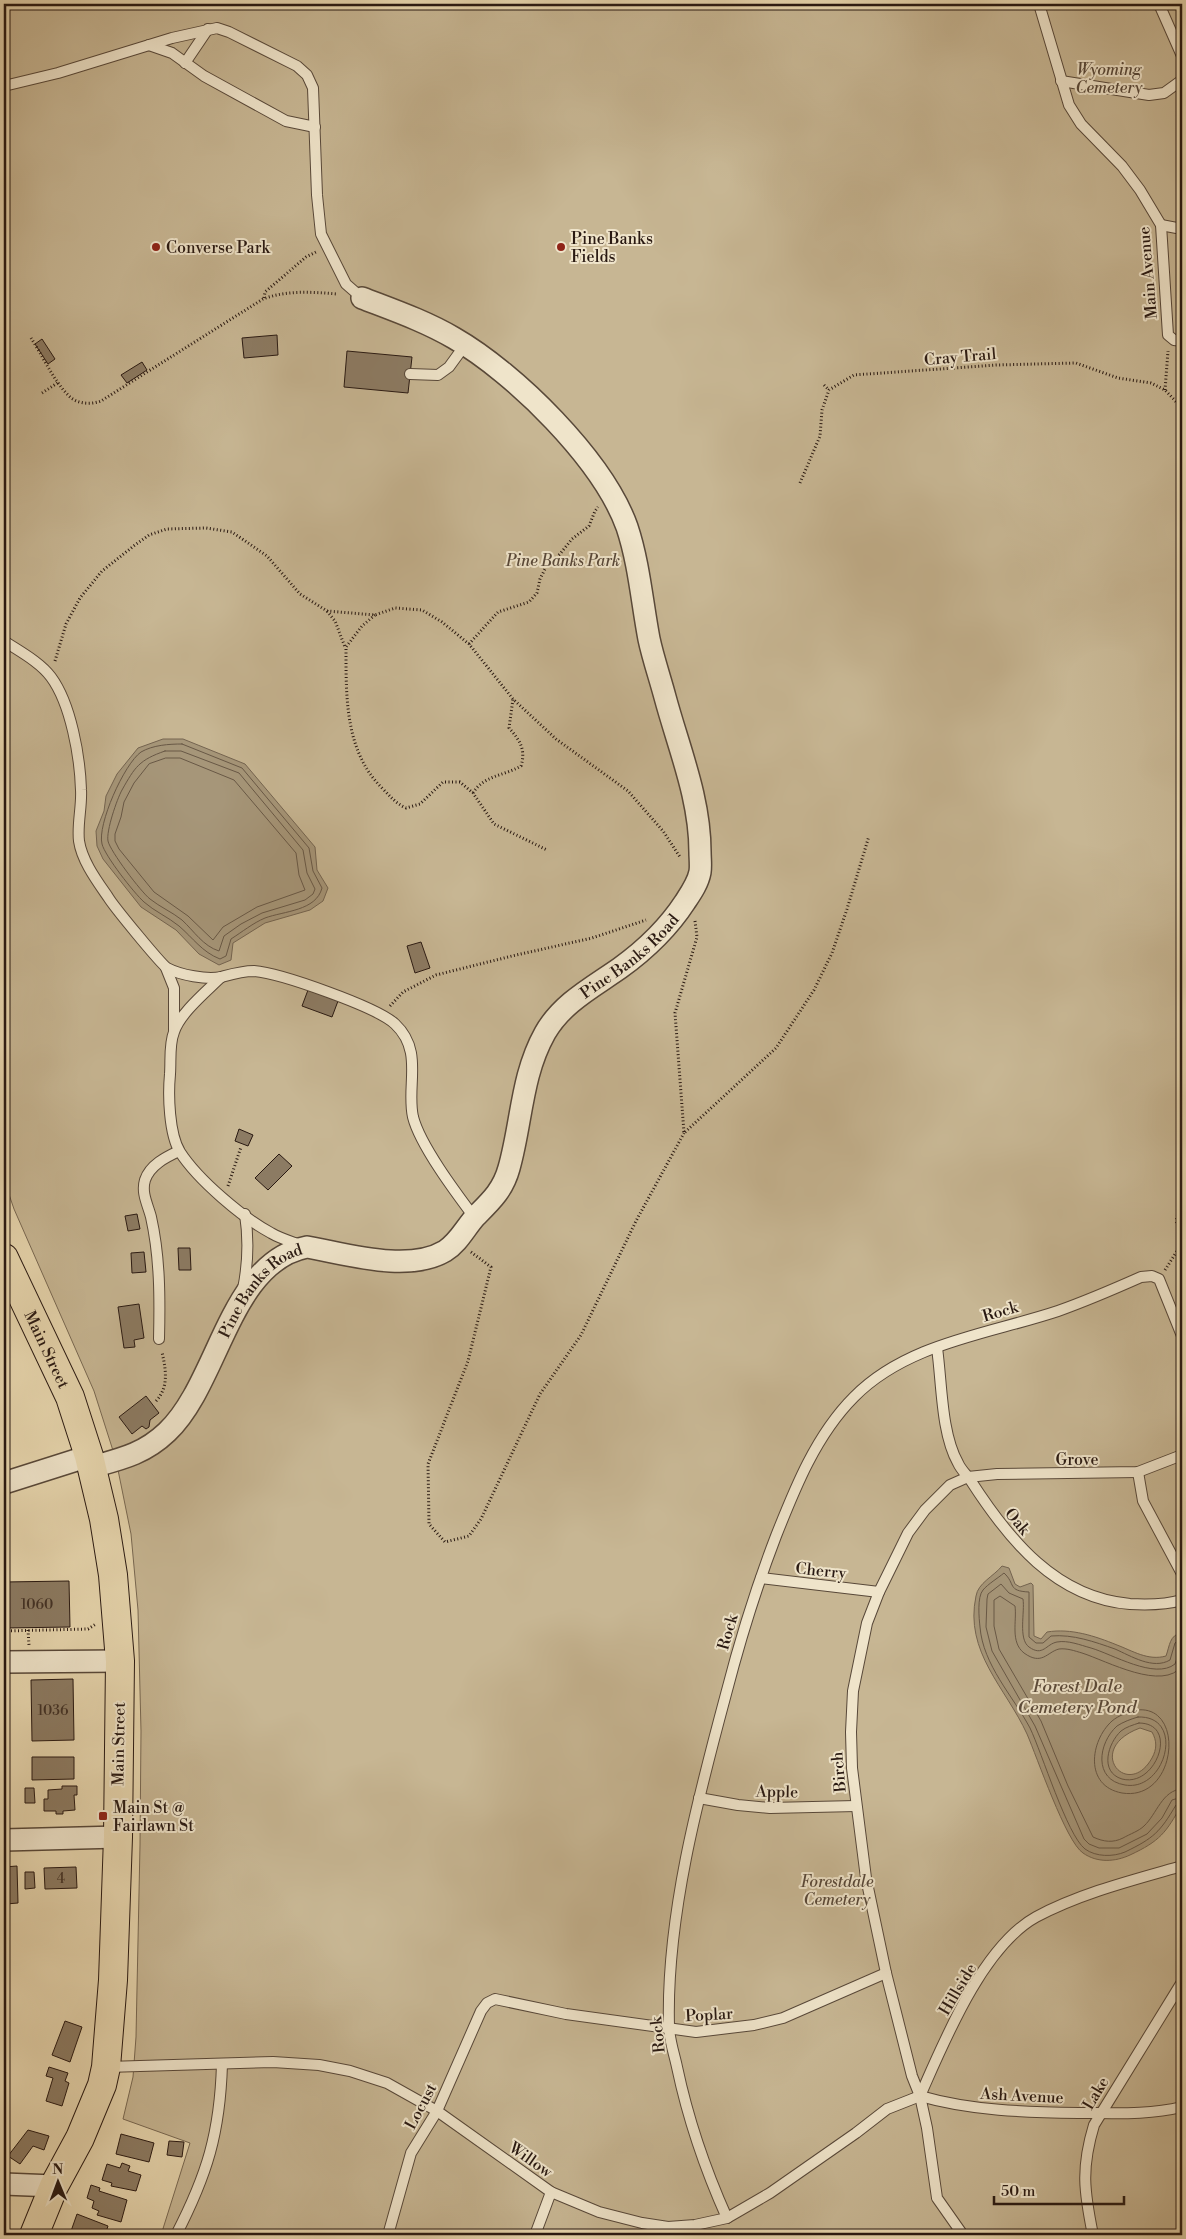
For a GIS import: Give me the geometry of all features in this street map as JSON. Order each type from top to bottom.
[{"type":"main road","name":"Main Street","points":[[6,1272],[53,1358],[70,1397],[90,1462],[104,1519],[113,1575],[120,1661],[118,1837],[113,1980],[106,2067],[102,2085],[80,2138],[54,2186],[34,2235]]},
{"type":"street","name":"Pine Banks Road","points":[[4,1484],[90,1462],[138,1453],[167,1432],[184,1413],[214,1357],[241,1298],[281,1256],[307,1247],[398,1261],[429,1257],[443,1252],[457,1241],[474,1217],[493,1200],[509,1170],[528,1075],[546,1030],[562,1010],[649,944],[674,918],[693,889],[700,872],[700,840],[695,798],[678,746],[650,641],[627,527],[614,500],[599,476],[567,435],[533,399],[494,364],[452,337],[362,298]]},
{"type":"street","points":[[4,1662],[120,1661]]},
{"type":"street","points":[[4,1840],[118,1837]]},
{"type":"street","points":[[4,2184],[54,2186]]},
{"type":"lane","name":"Main Avenue","points":[[1039,4],[1069,106],[1081,124],[1122,166],[1140,190],[1161,225],[1168,335]]},
{"type":"lane","points":[[1159,4],[1182,56]]},
{"type":"lane","points":[[4,86],[58,73],[149,45],[217,28],[229,32],[304,72],[313,88],[321,234],[346,284],[362,298]]},
{"type":"lane","points":[[185,63],[208,29]]},
{"type":"lane","points":[[149,45],[172,53],[204,76],[291,123],[315,127]]},
{"type":"lane","points":[[1060,80],[1149,94],[1164,93],[1182,80]]},
{"type":"lane","points":[[1161,225],[1182,229]]},
{"type":"lane","points":[[1168,335],[1174,340],[1182,340]]},
{"type":"lane","points":[[410,374],[438,375],[449,367],[465,345]]},
{"type":"lane","points":[[4,642],[25,655],[50,676],[65,704],[79,764],[81,791],[79,841],[86,861],[109,899],[166,968],[174,988],[174,1031],[169,1088],[173,1127],[179,1151],[224,1199],[271,1233],[307,1247]]},
{"type":"lane","points":[[166,968],[194,976],[221,977],[239,971],[255,971],[278,975],[351,1001],[394,1023],[409,1045],[413,1115],[420,1135],[457,1194],[474,1217]]},
{"type":"lane","points":[[174,1031],[188,1011],[221,977]]},
{"type":"lane","points":[[159,1339],[158,1260],[154,1233],[144,1196],[145,1180],[151,1168],[179,1151]]},
{"type":"lane","points":[[241,1298],[247,1270],[248,1236],[245,1214]]},
{"type":"lane","name":"Rock","points":[[727,2218],[710,2180],[685,2106],[669,2029],[674,1939],[683,1879],[699,1798],[732,1669],[760,1578],[788,1505],[809,1462],[832,1424],[854,1397],[876,1379],[902,1362],[924,1351],[982,1332],[1058,1311],[1141,1278],[1152,1276],[1159,1279]]},
{"type":"lane","points":[[1159,1279],[1182,1336]]},
{"type":"lane","name":"Oak","points":[[937,1348],[950,1442],[958,1464],[992,1514],[1020,1548],[1048,1572],[1078,1591],[1109,1602],[1141,1605],[1169,1604],[1182,1600]]},
{"type":"lane","name":"Grove","points":[[968,1477],[1013,1474],[1138,1472],[1182,1455]]},
{"type":"lane","points":[[1138,1472],[1143,1502],[1182,1574]]},
{"type":"lane","name":"Birch","points":[[920,2096],[912,2076],[886,1972],[866,1878],[856,1806],[851,1741],[853,1690],[868,1623],[879,1592],[908,1533],[925,1510],[950,1485],[968,1477]]},
{"type":"lane","name":"Cherry","points":[[760,1578],[879,1592]]},
{"type":"lane","name":"Apple","points":[[699,1798],[770,1808],[856,1806]]},
{"type":"lane","name":"Hillside","points":[[920,2096],[962,2003],[1007,1941],[1034,1918],[1070,1902],[1116,1885],[1182,1866]]},
{"type":"lane","name":"Poplar","points":[[495,1999],[566,2014],[669,2029],[696,2032],[726,2030],[782,2018],[886,1972]]},
{"type":"lane","name":"Lake","points":[[1092,2235],[1087,2208],[1084,2173],[1088,2145],[1094,2125],[1182,1982]]},
{"type":"lane","name":"Locust","points":[[388,2235],[411,2153],[437,2111],[481,2011],[487,2003],[495,1999]]},
{"type":"lane","name":"Willow","points":[[106,2067],[273,2062],[350,2071],[387,2083],[437,2111],[552,2192],[599,2212],[642,2223],[668,2227],[694,2225],[727,2218],[770,2193],[887,2109],[920,2096]]},
{"type":"lane","points":[[176,2235],[209,2160],[218,2121],[222,2064]]},
{"type":"lane","points":[[920,2096],[927,2128],[937,2198],[963,2235]]},
{"type":"lane","name":"Ash Avenue","points":[[920,2096],[974,2108],[1023,2111],[1128,2114],[1163,2111],[1182,2107]]},
{"type":"lane","points":[[535,2235],[552,2192]]},
{"type":"path","points":[[263,299],[265,292],[306,257],[326,246]]},
{"type":"path","points":[[31,338],[72,399],[87,404],[101,402],[263,299],[283,293],[297,292],[362,298]]},
{"type":"path","points":[[1165,390],[1168,335]]},
{"type":"path","name":"Cray Trail","points":[[829,390],[854,375],[996,365],[1076,363],[1118,378],[1151,383],[1165,390],[1182,408]]},
{"type":"path","points":[[42,393],[59,382]]},
{"type":"path","points":[[800,483],[820,436],[822,410],[829,390],[824,385]]},
{"type":"path","points":[[469,644],[498,612],[529,602],[538,593],[540,579],[546,567],[572,539],[590,526],[595,511],[606,500],[614,500]]},
{"type":"path","points":[[50,676],[66,624],[80,598],[102,571],[149,535],[167,529],[206,528],[232,532],[267,556],[300,594],[327,612],[335,621],[346,648],[352,736],[360,757],[371,777],[395,803],[406,808],[420,804],[443,782],[460,782],[474,793],[494,824],[548,850]]},
{"type":"path","points":[[346,648],[362,626],[375,615],[395,608],[422,610],[442,622],[469,644],[513,699],[556,739],[628,791],[663,830],[684,863],[693,889],[697,937],[675,1013],[684,1133]]},
{"type":"path","points":[[327,612],[375,615]]},
{"type":"path","points":[[474,793],[479,784],[498,775],[510,773],[521,766],[524,755],[519,740],[509,728],[513,699]]},
{"type":"path","points":[[457,1241],[491,1267],[468,1361],[428,1464],[429,1524],[445,1542],[469,1536],[481,1519],[540,1394],[581,1335],[636,1221],[684,1133],[776,1048],[814,990],[832,953],[869,836]]},
{"type":"path","points":[[381,1015],[403,992],[436,976],[592,938],[648,919]]},
{"type":"path","points":[[224,1199],[241,1147]]},
{"type":"path","points":[[1182,1198],[1176,1222],[1182,1234]]},
{"type":"path","points":[[1159,1279],[1182,1243]]},
{"type":"path","points":[[156,1401],[165,1388],[165,1365],[159,1339]]},
{"type":"path","points":[[4,1631],[88,1630],[97,1623]]},
{"type":"green space","points":[[4,4],[1182,4],[1182,2235],[161,2235],[190,2143],[123,2119],[133,2077],[136,2037],[140,1845],[141,1731],[138,1610],[131,1534],[116,1460],[94,1391],[14,1209],[4,1180]]},
{"type":"water","points":[[163,739],[183,739],[245,764],[315,847],[317,870],[328,888],[323,901],[310,910],[265,923],[233,943],[231,960],[219,965],[199,954],[176,930],[141,907],[103,859],[97,846],[96,831],[104,811],[106,796],[117,774],[138,748]]},
{"type":"water","name":"Forest Dale Cemetery Pond","points":[[1002,1566],[1009,1568],[1015,1584],[1020,1587],[1031,1583],[1033,1585],[1034,1636],[1041,1639],[1047,1632],[1074,1632],[1100,1639],[1141,1655],[1159,1657],[1166,1656],[1172,1638],[1182,1632],[1182,1804],[1161,1835],[1149,1845],[1130,1855],[1112,1860],[1094,1859],[1083,1853],[1076,1846],[1060,1817],[1027,1734],[981,1652],[976,1635],[974,1616],[977,1591],[983,1583]],"holes":[[[1140,1728],[1152,1732],[1156,1742],[1152,1758],[1142,1770],[1132,1774],[1123,1773],[1116,1767],[1112,1758],[1114,1748],[1123,1737]]]},
{"type":"building","points":[[277,335],[278,355],[244,358],[242,338]]},
{"type":"building","points":[[42,339],[55,359],[48,364],[35,344]]},
{"type":"building","points":[[347,351],[412,357],[408,393],[344,387]]},
{"type":"building","points":[[142,362],[147,370],[127,383],[121,375]]},
{"type":"building","points":[[421,942],[430,968],[415,973],[407,946]]},
{"type":"building","points":[[308,990],[338,1001],[332,1017],[302,1006]]},
{"type":"building","points":[[239,1129],[253,1135],[248,1146],[235,1141]]},
{"type":"building","points":[[279,1154],[292,1166],[268,1190],[255,1178]]},
{"type":"building","points":[[137,1214],[140,1229],[128,1231],[125,1216]]},
{"type":"building","points":[[178,1248],[190,1248],[191,1270],[179,1270]]},
{"type":"building","points":[[144,1252],[146,1272],[132,1273],[131,1253]]},
{"type":"building","points":[[139,1304],[144,1338],[134,1340],[135,1347],[124,1348],[118,1307]]},
{"type":"building","points":[[146,1396],[159,1413],[150,1420],[149,1427],[146,1429],[142,1426],[132,1434],[119,1417]]},
{"type":"building","points":[[69,1581],[70,1627],[4,1628],[4,1582]]},
{"type":"building","points":[[73,1679],[74,1740],[32,1741],[31,1680]]},
{"type":"building","points":[[32,1757],[74,1757],[74,1779],[32,1780]]},
{"type":"building","points":[[5,1783],[5,1813],[4,1813]]},
{"type":"building","points":[[62,1786],[77,1786],[77,1795],[74,1795],[75,1810],[63,1811],[63,1814],[56,1814],[56,1811],[44,1811],[44,1799],[48,1799],[48,1790],[62,1789]]},
{"type":"building","points":[[25,1788],[34,1788],[35,1803],[25,1803]]},
{"type":"building","points":[[17,1866],[18,1903],[6,1904],[4,1867]]},
{"type":"building","points":[[76,1867],[77,1888],[45,1889],[44,1868]]},
{"type":"building","points":[[25,1872],[34,1872],[35,1888],[25,1889]]},
{"type":"building","points":[[65,2021],[82,2027],[70,2062],[52,2055]]},
{"type":"building","points":[[49,2067],[68,2073],[65,2081],[69,2083],[62,2106],[46,2101],[53,2078],[46,2076]]},
{"type":"building","points":[[28,2130],[49,2136],[44,2150],[33,2146],[20,2164],[8,2156]]},
{"type":"building","points":[[121,2134],[154,2143],[149,2162],[116,2154]]},
{"type":"building","points":[[169,2141],[184,2142],[182,2157],[167,2155]]},
{"type":"building","points":[[122,2163],[130,2166],[128,2171],[141,2175],[136,2191],[111,2186],[112,2183],[102,2180],[107,2164],[120,2168]]},
{"type":"building","points":[[91,2185],[100,2188],[99,2191],[127,2200],[121,2222],[97,2215],[99,2211],[92,2208],[94,2201],[87,2198]]},
{"type":"building","points":[[77,2214],[108,2226],[105,2235],[70,2234]]},
{"type":"place","name":"Converse Park","points":[[156,247]]},
{"type":"place","name":"Pine Banks Fields","points":[[561,247]]},
{"type":"place","name":"Main St @ Fairlawn St","points":[[103,1816]]},
{"type":"park label","name":"Wyoming Cemetery","points":[[1109,78]]},
{"type":"park label","name":"Pine Banks Park","points":[[563,560]]},
{"type":"park label","name":"Forestdale Cemetery","points":[[837,1890]]}]
